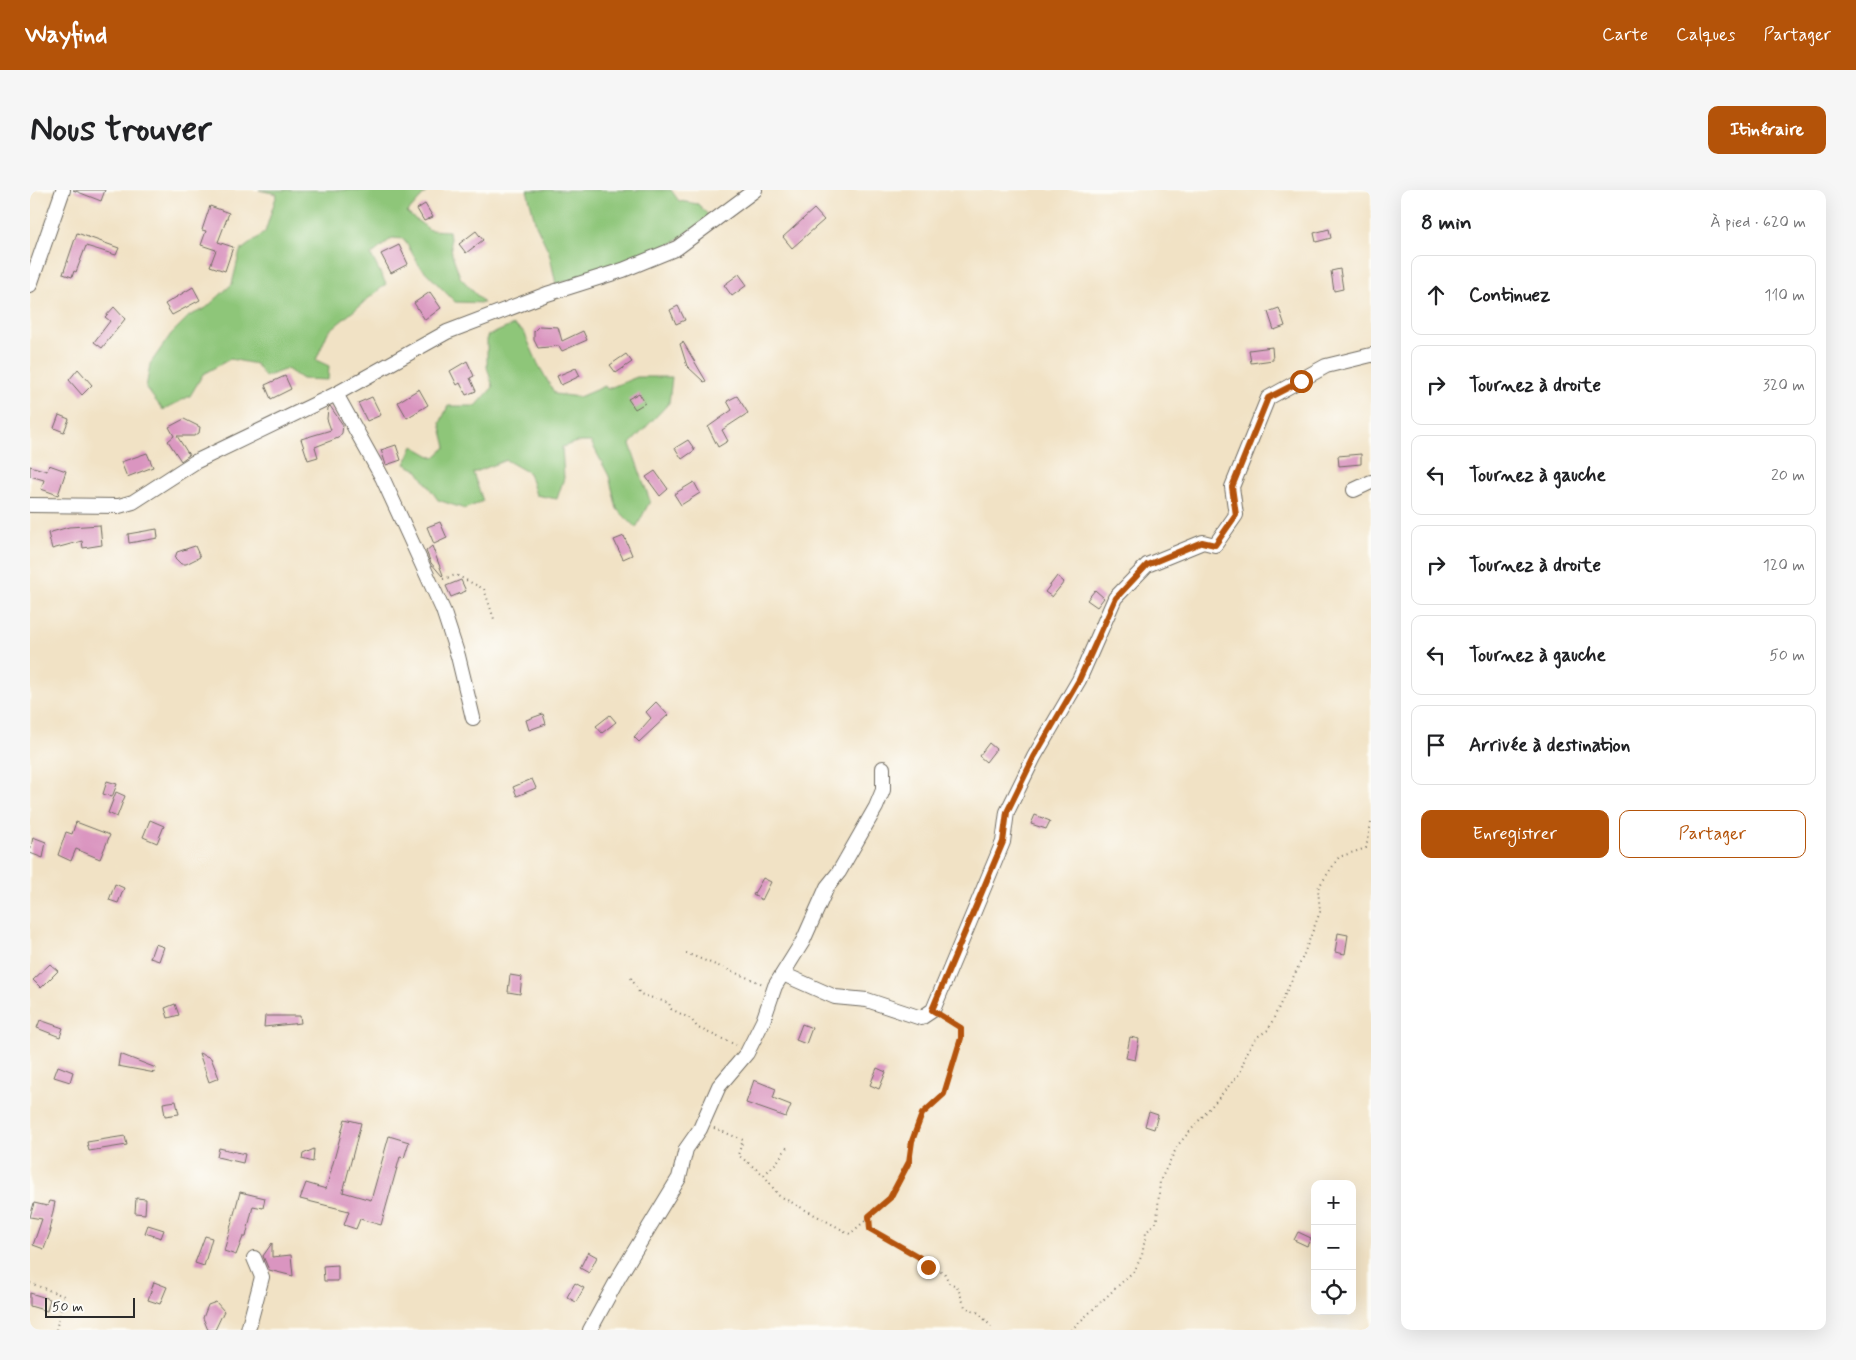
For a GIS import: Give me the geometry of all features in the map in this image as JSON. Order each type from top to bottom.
[{"type":"street","points":[[30,285],[62,190]]},
{"type":"street","points":[[30,505],[118,506],[133,502],[195,462],[336,394],[447,332],[547,294],[623,270],[677,248],[755,190]]},
{"type":"street","points":[[783,974],[834,997],[867,1000],[921,1018],[932,1010],[1003,842],[1007,812],[1034,757],[1079,680],[1113,602],[1147,565],[1202,542],[1215,545],[1236,515],[1232,487],[1268,398],[1326,366],[1371,355]]},
{"type":"street","points":[[336,394],[382,476],[431,583],[451,632],[472,718]]},
{"type":"street","points":[[1354,490],[1371,482]]},
{"type":"street","points":[[590,1330],[679,1178],[686,1149],[703,1123],[719,1086],[747,1053],[762,1024],[774,988],[803,941],[827,887],[839,872],[876,807],[883,790],[883,768]]},
{"type":"street","points":[[248,1330],[262,1277],[254,1258]]},
{"type":"path","points":[[431,583],[456,575],[484,589],[494,619]]},
{"type":"path","points":[[1071,1330],[1135,1270],[1142,1255],[1146,1234],[1157,1220],[1160,1181],[1178,1145],[1240,1073],[1247,1051],[1257,1037],[1268,1030],[1302,959],[1320,912],[1318,888],[1339,857],[1366,848],[1371,823]]},
{"type":"path","points":[[686,952],[774,988]]},
{"type":"path","points":[[631,978],[640,994],[669,1003],[671,1009],[691,1018],[698,1028],[734,1044],[747,1053]]},
{"type":"path","points":[[703,1123],[743,1140],[738,1155],[764,1175],[778,1195],[850,1234],[890,1198],[909,1162],[912,1141],[922,1114],[944,1094],[961,1038],[961,1028],[932,1010]]},
{"type":"path","points":[[764,1175],[789,1144]]},
{"type":"path","points":[[869,1216],[870,1229],[919,1257],[928,1267],[944,1272],[949,1283],[957,1286],[965,1307],[979,1313],[994,1330]]},
{"type":"path","points":[[30,1284],[64,1296],[56,1330]]},
{"type":"green space","points":[[259,190],[428,190],[407,213],[430,230],[449,231],[452,254],[460,277],[484,303],[455,302],[419,265],[404,239],[392,238],[371,255],[386,284],[328,332],[316,360],[329,366],[328,380],[302,379],[287,369],[265,377],[256,364],[230,359],[203,374],[190,396],[163,410],[146,388],[150,364],[171,334],[189,316],[206,308],[232,284],[240,251],[265,232],[277,194]]},
{"type":"green space","points":[[527,190],[671,190],[679,201],[698,204],[710,217],[673,243],[620,266],[556,284],[549,252],[536,225]]},
{"type":"green space","points":[[513,325],[524,332],[538,364],[555,394],[579,397],[605,386],[607,389],[637,377],[672,377],[669,403],[630,444],[650,501],[636,528],[617,509],[609,476],[591,442],[577,442],[562,447],[564,478],[557,499],[536,495],[529,473],[506,460],[473,473],[483,501],[465,509],[438,500],[417,470],[405,464],[413,446],[434,458],[446,447],[440,423],[448,406],[476,406],[493,387],[487,367],[487,336]]},
{"type":"building","points":[[73,190],[105,190],[101,201]]},
{"type":"building","points":[[425,204],[433,217],[424,221],[417,209]]},
{"type":"building","points":[[210,206],[229,213],[218,242],[233,247],[225,271],[210,266],[216,250],[201,245],[206,231],[202,230]]},
{"type":"building","points":[[814,209],[824,220],[792,248],[783,237]]},
{"type":"building","points":[[1329,229],[1331,238],[1316,242],[1314,233]]},
{"type":"building","points":[[476,231],[483,240],[466,253],[459,244]]},
{"type":"building","points":[[77,233],[119,248],[116,255],[86,246],[76,272],[74,271],[72,277],[63,274]]},
{"type":"building","points":[[399,245],[408,264],[391,273],[381,254]]},
{"type":"building","points":[[1340,269],[1343,289],[1334,291],[1331,271]]},
{"type":"building","points":[[739,274],[747,285],[732,296],[724,285]]},
{"type":"building","points":[[193,287],[200,300],[172,315],[165,304]]},
{"type":"building","points":[[430,292],[441,308],[425,320],[414,303]]},
{"type":"building","points":[[678,306],[685,320],[676,324],[670,310]]},
{"type":"building","points":[[114,307],[125,319],[102,348],[94,342],[110,321],[105,317]]},
{"type":"building","points":[[1279,308],[1285,326],[1274,330],[1268,312]]},
{"type":"building","points":[[539,326],[558,327],[562,341],[583,331],[587,340],[562,351],[559,346],[538,348],[534,340],[534,331]]},
{"type":"building","points":[[683,342],[706,381],[704,382],[687,366],[680,344]]},
{"type":"building","points":[[1272,347],[1273,360],[1251,363],[1249,350]]},
{"type":"building","points":[[626,354],[632,362],[616,373],[610,365]]},
{"type":"building","points":[[467,361],[474,376],[470,378],[476,391],[466,395],[460,383],[457,385],[450,371]]},
{"type":"building","points":[[576,368],[580,376],[561,385],[557,376]]},
{"type":"building","points":[[78,369],[92,385],[82,395],[69,380]]},
{"type":"building","points":[[285,376],[291,389],[271,399],[265,385]]},
{"type":"building","points":[[419,389],[428,405],[407,418],[398,402]]},
{"type":"building","points":[[639,393],[645,403],[635,409],[628,399]]},
{"type":"building","points":[[737,396],[748,413],[722,430],[728,441],[718,447],[708,427],[732,410],[727,401]]},
{"type":"building","points":[[372,397],[381,415],[367,421],[358,403]]},
{"type":"building","points":[[330,406],[343,425],[342,433],[338,438],[315,447],[318,457],[308,460],[301,439],[331,430],[327,419]]},
{"type":"building","points":[[59,415],[69,419],[64,432],[54,428]]},
{"type":"building","points":[[184,419],[200,427],[199,433],[194,436],[177,436],[189,455],[181,461],[168,441],[174,436],[169,427]]},
{"type":"building","points":[[688,440],[695,450],[682,459],[675,448]]},
{"type":"building","points":[[396,445],[401,460],[386,465],[381,450]]},
{"type":"building","points":[[147,453],[153,467],[127,477],[121,462]]},
{"type":"building","points":[[1361,454],[1361,464],[1339,466],[1338,456]]},
{"type":"building","points":[[49,465],[66,471],[58,495],[41,489],[44,480],[30,476],[30,466],[47,471]]},
{"type":"building","points":[[655,471],[668,489],[660,496],[646,477]]},
{"type":"building","points":[[694,482],[700,493],[681,505],[674,494]]},
{"type":"building","points":[[440,522],[447,538],[434,544],[427,527]]},
{"type":"building","points":[[100,525],[102,545],[83,548],[82,541],[52,549],[48,533],[69,527]]},
{"type":"building","points":[[157,529],[158,538],[129,543],[128,534]]},
{"type":"building","points":[[624,536],[632,555],[623,559],[614,540]]},
{"type":"building","points":[[195,546],[200,557],[186,564],[181,564],[175,558],[177,552]]},
{"type":"building","points":[[432,546],[442,576],[431,563],[426,551]]},
{"type":"building","points":[[1057,576],[1064,582],[1052,597],[1045,592]]},
{"type":"building","points":[[461,580],[466,591],[451,597],[446,586]]},
{"type":"building","points":[[1095,590],[1104,598],[1097,607],[1087,600]]},
{"type":"building","points":[[656,702],[668,715],[639,742],[634,737],[651,718],[646,712]]},
{"type":"building","points":[[543,714],[546,724],[529,730],[526,720]]},
{"type":"building","points":[[610,715],[616,722],[602,733],[596,726]]},
{"type":"building","points":[[989,743],[996,749],[986,762],[979,756]]},
{"type":"building","points":[[532,779],[536,788],[517,796],[513,787]]},
{"type":"building","points":[[107,781],[117,784],[112,797],[103,794]]},
{"type":"building","points":[[116,792],[125,796],[117,817],[108,813]]},
{"type":"building","points":[[1035,815],[1050,821],[1046,829],[1031,824]]},
{"type":"building","points":[[150,820],[164,826],[157,843],[143,837]]},
{"type":"building","points":[[76,822],[110,835],[100,859],[76,849],[71,861],[58,855],[66,832],[72,834]]},
{"type":"building","points":[[33,837],[46,842],[43,858],[30,853]]},
{"type":"building","points":[[763,878],[771,882],[762,900],[753,895]]},
{"type":"building","points":[[115,884],[124,888],[118,903],[109,900]]},
{"type":"building","points":[[1338,933],[1348,935],[1345,954],[1335,952]]},
{"type":"building","points":[[155,944],[164,947],[159,961],[150,958]]},
{"type":"building","points":[[50,964],[58,971],[41,988],[33,980]]},
{"type":"building","points":[[510,975],[522,977],[520,994],[508,992]]},
{"type":"building","points":[[175,1004],[179,1015],[168,1018],[165,1008]]},
{"type":"building","points":[[265,1016],[300,1016],[301,1023],[264,1027]]},
{"type":"building","points":[[40,1020],[63,1028],[60,1037],[37,1028]]},
{"type":"building","points":[[802,1024],[812,1028],[806,1044],[796,1040]]},
{"type":"building","points":[[1130,1037],[1139,1039],[1135,1060],[1126,1058]]},
{"type":"building","points":[[199,1053],[211,1058],[219,1078],[209,1082]]},
{"type":"building","points":[[120,1054],[156,1068],[155,1073],[118,1066]]},
{"type":"building","points":[[58,1066],[73,1072],[70,1082],[54,1077]]},
{"type":"building","points":[[877,1068],[886,1072],[879,1089],[870,1085]]},
{"type":"building","points":[[754,1080],[776,1089],[773,1098],[791,1105],[786,1117],[746,1103]]},
{"type":"building","points":[[176,1101],[179,1114],[165,1116],[163,1103]]},
{"type":"building","points":[[1149,1112],[1158,1115],[1154,1129],[1145,1126]]},
{"type":"building","points":[[345,1119],[361,1123],[343,1192],[371,1200],[389,1136],[409,1142],[404,1158],[400,1157],[381,1225],[360,1219],[356,1229],[344,1225],[349,1211],[300,1199],[306,1183],[326,1189]]},
{"type":"building","points":[[125,1136],[127,1145],[89,1151],[87,1142]]},
{"type":"building","points":[[219,1148],[245,1154],[243,1163],[217,1157]]},
{"type":"building","points":[[314,1149],[313,1162],[302,1159],[303,1154]]},
{"type":"building","points":[[240,1192],[265,1198],[263,1208],[253,1206],[246,1237],[243,1237],[236,1255],[224,1251]]},
{"type":"building","points":[[136,1198],[146,1199],[145,1214],[135,1213]]},
{"type":"building","points":[[49,1201],[55,1202],[49,1230],[51,1230],[44,1249],[33,1245],[42,1219],[30,1217],[34,1203],[47,1206]]},
{"type":"building","points":[[148,1225],[164,1230],[161,1238],[145,1233]]},
{"type":"building","points":[[1298,1232],[1311,1238],[1307,1246],[1294,1240]]},
{"type":"building","points":[[205,1236],[212,1238],[204,1266],[195,1263]]},
{"type":"building","points":[[272,1243],[272,1257],[291,1255],[293,1276],[269,1270],[263,1256]]},
{"type":"building","points":[[588,1252],[597,1257],[589,1273],[580,1268]]},
{"type":"building","points":[[338,1265],[338,1281],[324,1281],[323,1266]]},
{"type":"building","points":[[154,1282],[167,1287],[160,1304],[148,1300]]},
{"type":"building","points":[[575,1283],[584,1288],[576,1302],[567,1297]]},
{"type":"building","points":[[30,1293],[50,1299],[47,1311],[30,1306]]},
{"type":"building","points":[[216,1302],[224,1311],[215,1330],[208,1330],[203,1318],[208,1305]]},
{"type":"route","points":[[928,1267],[919,1257],[870,1229],[869,1216],[890,1198],[898,1185],[909,1162],[912,1141],[922,1114],[944,1094],[961,1038],[961,1028],[932,1010],[1003,842],[1007,812],[1034,757],[1079,680],[1113,602],[1147,565],[1202,542],[1215,545],[1236,515],[1232,487],[1268,398],[1301,381]]}]
